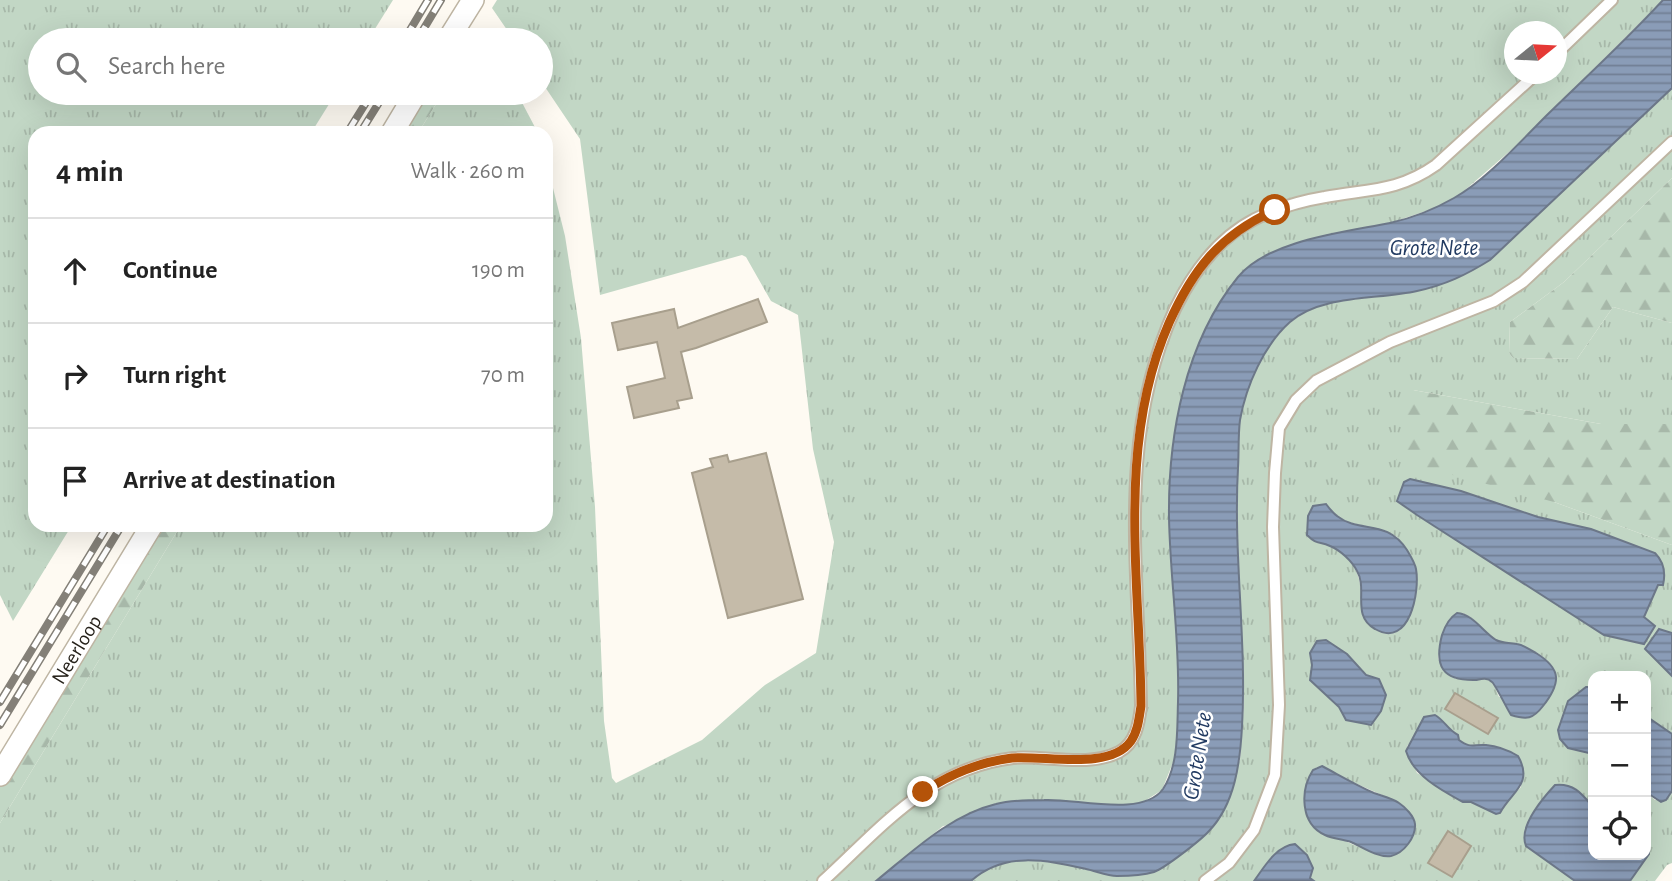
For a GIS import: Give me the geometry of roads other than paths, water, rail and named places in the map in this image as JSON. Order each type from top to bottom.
[{"type":"street","points":[[456,28],[473,0]]},
{"type":"street","points":[[396,126],[409,105]]},
{"type":"street","name":"Neerloop","points":[[0,775],[148,532]]},
{"type":"lane","points":[[1567,43],[1612,0]]},
{"type":"lane","points":[[823,881],[905,806],[939,781],[970,767],[998,760],[1086,759],[1110,756],[1123,750],[1132,740],[1141,706],[1135,554],[1139,430],[1158,349],[1186,287],[1208,257],[1237,230],[1254,220],[1299,202],[1385,188],[1421,175],[1436,165],[1525,84]]},
{"type":"lane","points":[[1205,881],[1229,863],[1254,830],[1275,775],[1279,705],[1273,527],[1275,473],[1279,428],[1296,400],[1316,380],[1378,348],[1494,301],[1523,282],[1672,142]]},
{"type":"water","name":"Grote Nete","points":[[1663,0],[1672,0],[1672,88],[1490,260],[1455,279],[1427,289],[1334,302],[1303,313],[1281,331],[1264,354],[1247,394],[1239,432],[1237,533],[1243,662],[1240,755],[1230,796],[1209,831],[1166,865],[1145,874],[1113,876],[1056,863],[1026,860],[998,865],[971,881],[876,881],[932,836],[979,809],[1026,800],[1124,805],[1153,798],[1163,789],[1175,758],[1177,724],[1178,656],[1169,517],[1172,454],[1183,391],[1205,330],[1220,303],[1238,277],[1251,264],[1268,254],[1330,234],[1407,219],[1439,206],[1466,190],[1502,160]]},
{"type":"water","points":[[1410,479],[1461,491],[1538,517],[1591,529],[1655,553],[1663,567],[1664,580],[1663,585],[1658,585],[1644,617],[1655,626],[1644,644],[1604,635],[1397,501],[1404,482]]},
{"type":"water","points":[[1326,504],[1346,521],[1390,534],[1399,540],[1411,557],[1417,579],[1414,603],[1404,625],[1397,631],[1387,633],[1368,624],[1362,610],[1360,578],[1355,567],[1338,550],[1316,542],[1307,535],[1308,516],[1313,506]]},
{"type":"water","points":[[1457,613],[1473,620],[1496,640],[1525,646],[1551,665],[1556,683],[1549,698],[1536,714],[1526,718],[1511,715],[1490,680],[1464,680],[1443,670],[1439,655],[1442,635],[1448,622]]},
{"type":"water","points":[[1659,629],[1672,633],[1672,676],[1645,649]]},
{"type":"water","points":[[1326,640],[1347,654],[1366,675],[1379,679],[1386,695],[1381,711],[1371,725],[1346,720],[1339,707],[1310,680],[1310,653],[1317,641]]},
{"type":"water","points":[[1588,687],[1588,753],[1568,748],[1560,739],[1558,730],[1568,701]]},
{"type":"water","points":[[1435,715],[1466,744],[1495,746],[1518,756],[1522,766],[1522,781],[1500,813],[1496,814],[1471,802],[1463,802],[1446,792],[1421,775],[1410,760],[1406,751],[1424,717]]},
{"type":"water","points":[[1651,719],[1672,734],[1672,791],[1666,800],[1661,802],[1651,795]]},
{"type":"water","points":[[1322,766],[1367,790],[1396,801],[1406,809],[1414,821],[1415,829],[1405,848],[1391,856],[1381,855],[1317,830],[1307,815],[1304,796],[1313,770]]},
{"type":"water","points":[[1555,785],[1572,788],[1588,802],[1588,860],[1645,860],[1630,881],[1575,881],[1526,846],[1525,830],[1538,805]]},
{"type":"water","points":[[1295,844],[1307,855],[1313,868],[1310,878],[1314,881],[1254,881],[1277,853]]},
{"type":"railway","points":[[411,28],[428,0]]},
{"type":"railway","points":[[424,28],[441,0]]},
{"type":"railway","points":[[351,126],[364,105]]},
{"type":"railway","points":[[364,126],[378,105]]},
{"type":"railway","points":[[0,702],[104,532]]},
{"type":"railway","points":[[0,725],[118,532]]}]
